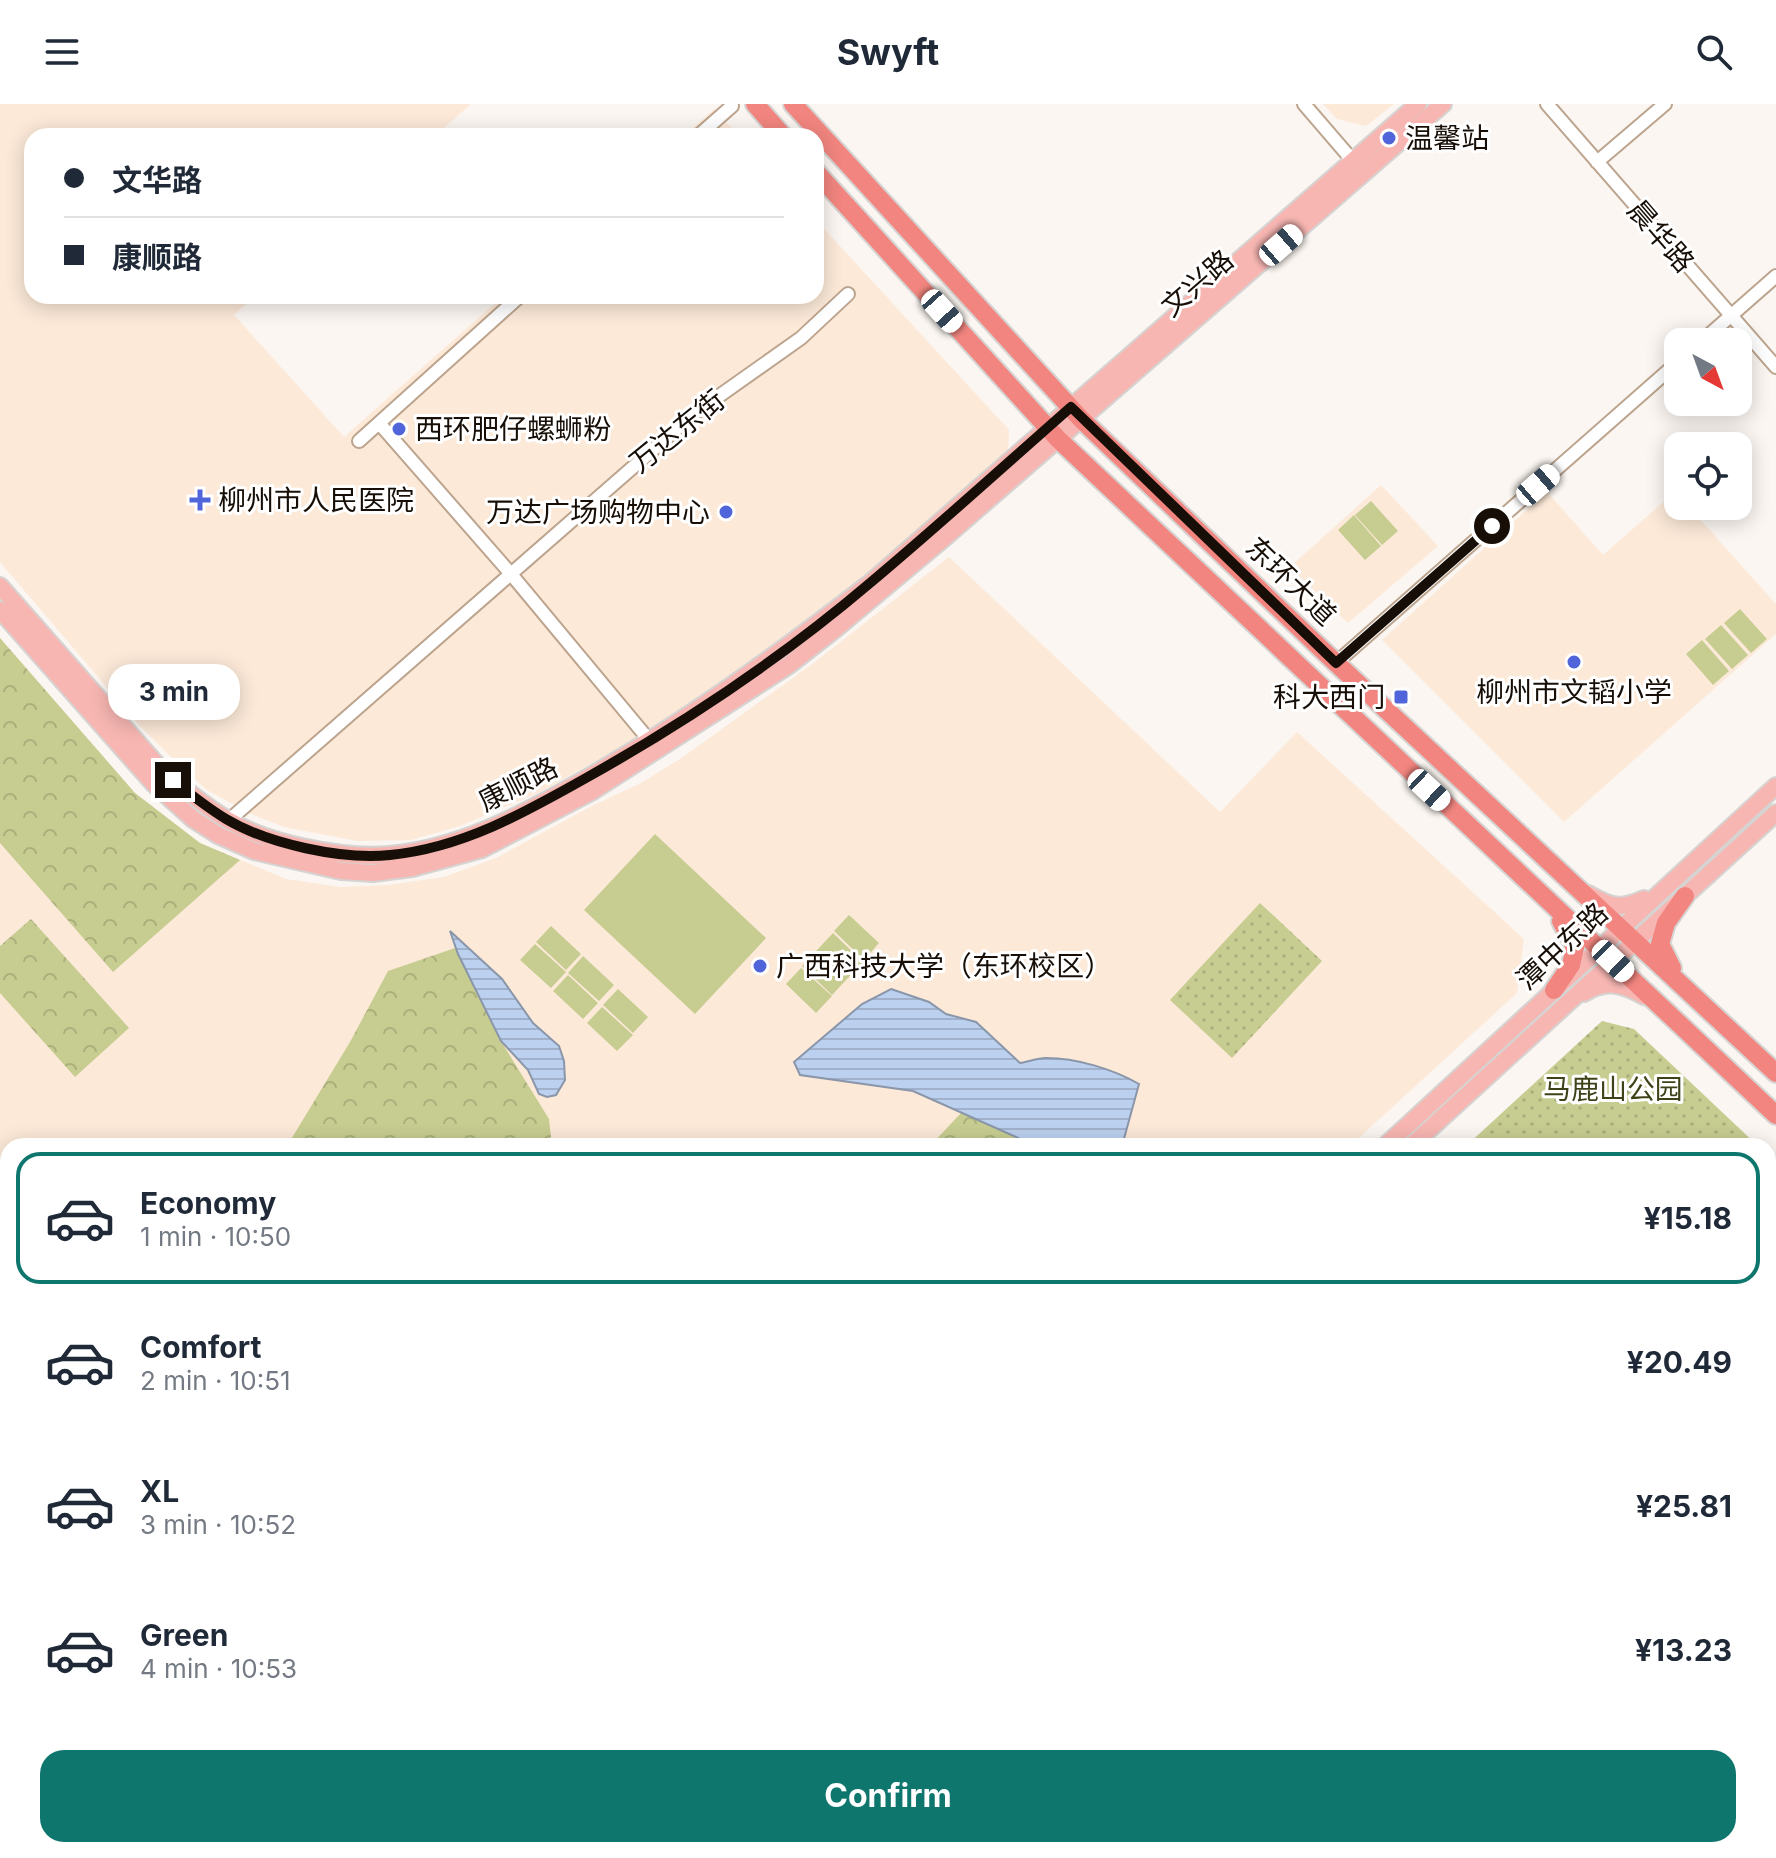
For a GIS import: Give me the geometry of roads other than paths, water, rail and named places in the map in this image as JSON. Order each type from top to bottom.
[{"type":"highway","points":[[755,104],[776,128]]},
{"type":"highway","name":"东环大道","points":[[793,104],[815,128]]},
{"type":"highway","name":"东环大道","points":[[824,138],[1076,413],[1336,663],[1776,1073]]},
{"type":"highway","name":"东环大道","points":[[824,181],[1053,433],[1776,1115]]},
{"type":"highway","points":[[1685,896],[1666,923],[1660,944],[1688,989]]},
{"type":"highway","points":[[1546,899],[1570,933],[1575,947],[1560,997]]},
{"type":"main road","name":"文兴路","points":[[1076,413],[1418,104]]},
{"type":"main road","name":"文兴路","points":[[1053,433],[1443,104]]},
{"type":"main road","name":"康顺路","points":[[0,610],[131,760],[193,819],[218,835],[287,861],[341,871],[373,873],[412,868],[482,849],[522,830],[591,792],[789,665],[845,621],[1053,433]]},
{"type":"main road","name":"康顺路","points":[[0,586],[159,767],[187,792],[228,821],[262,836],[349,855],[389,855],[436,848],[488,830],[536,807],[649,740],[751,674],[856,594],[1053,433]]},
{"type":"main road","name":"潭中东路","points":[[1419,1138],[1560,997],[1598,948],[1776,786]]},
{"type":"main road","name":"潭中东路","points":[[1394,1138],[1560,997],[1613,961],[1776,813]]},
{"type":"main road","points":[[1580,890],[1604,903],[1622,908],[1669,883]]},
{"type":"main road","points":[[1560,997],[1610,983],[1627,987],[1661,1007]]},
{"type":"street","points":[[1304,104],[1353,161]]},
{"type":"street","name":"晨华路","points":[[1547,104],[1776,367]]},
{"type":"street","points":[[1597,162],[1665,104]]},
{"type":"street","points":[[707,128],[732,106]]},
{"type":"street","points":[[1717,328],[1776,276]]},
{"type":"street","name":"万达东街","points":[[228,821],[695,413],[801,338],[848,294]]},
{"type":"street","points":[[359,441],[511,304]]},
{"type":"street","points":[[1336,663],[1664,374]]},
{"type":"street","points":[[379,423],[511,574],[649,740]]},
{"type":"water","points":[[450,931],[502,979],[533,1023],[559,1046],[565,1080],[556,1095],[547,1097],[539,1094],[528,1070],[501,1041],[458,954]]},
{"type":"water","points":[[891,989],[929,1002],[946,1014],[976,1022],[1020,1063],[1043,1058],[1082,1062],[1139,1084],[1124,1138],[1018,1138],[913,1091],[800,1075],[794,1062],[862,1004]]},
{"type":"place","name":"温馨站","points":[[1389,138]]},
{"type":"place","name":"西环肥仔螺蛳粉","points":[[399,429]]},
{"type":"place","name":"柳州市人民医院","points":[[200,500]]},
{"type":"place","name":"万达广场购物中心","points":[[726,512]]},
{"type":"place","name":"柳州市文韬小学","points":[[1574,662]]},
{"type":"place","name":"科大西门","points":[[1401,697]]},
{"type":"place","name":"广西科技大学（东环校区）","points":[[760,966]]},
{"type":"park label","name":"马鹿山公园","points":[[1613,1089]]}]
